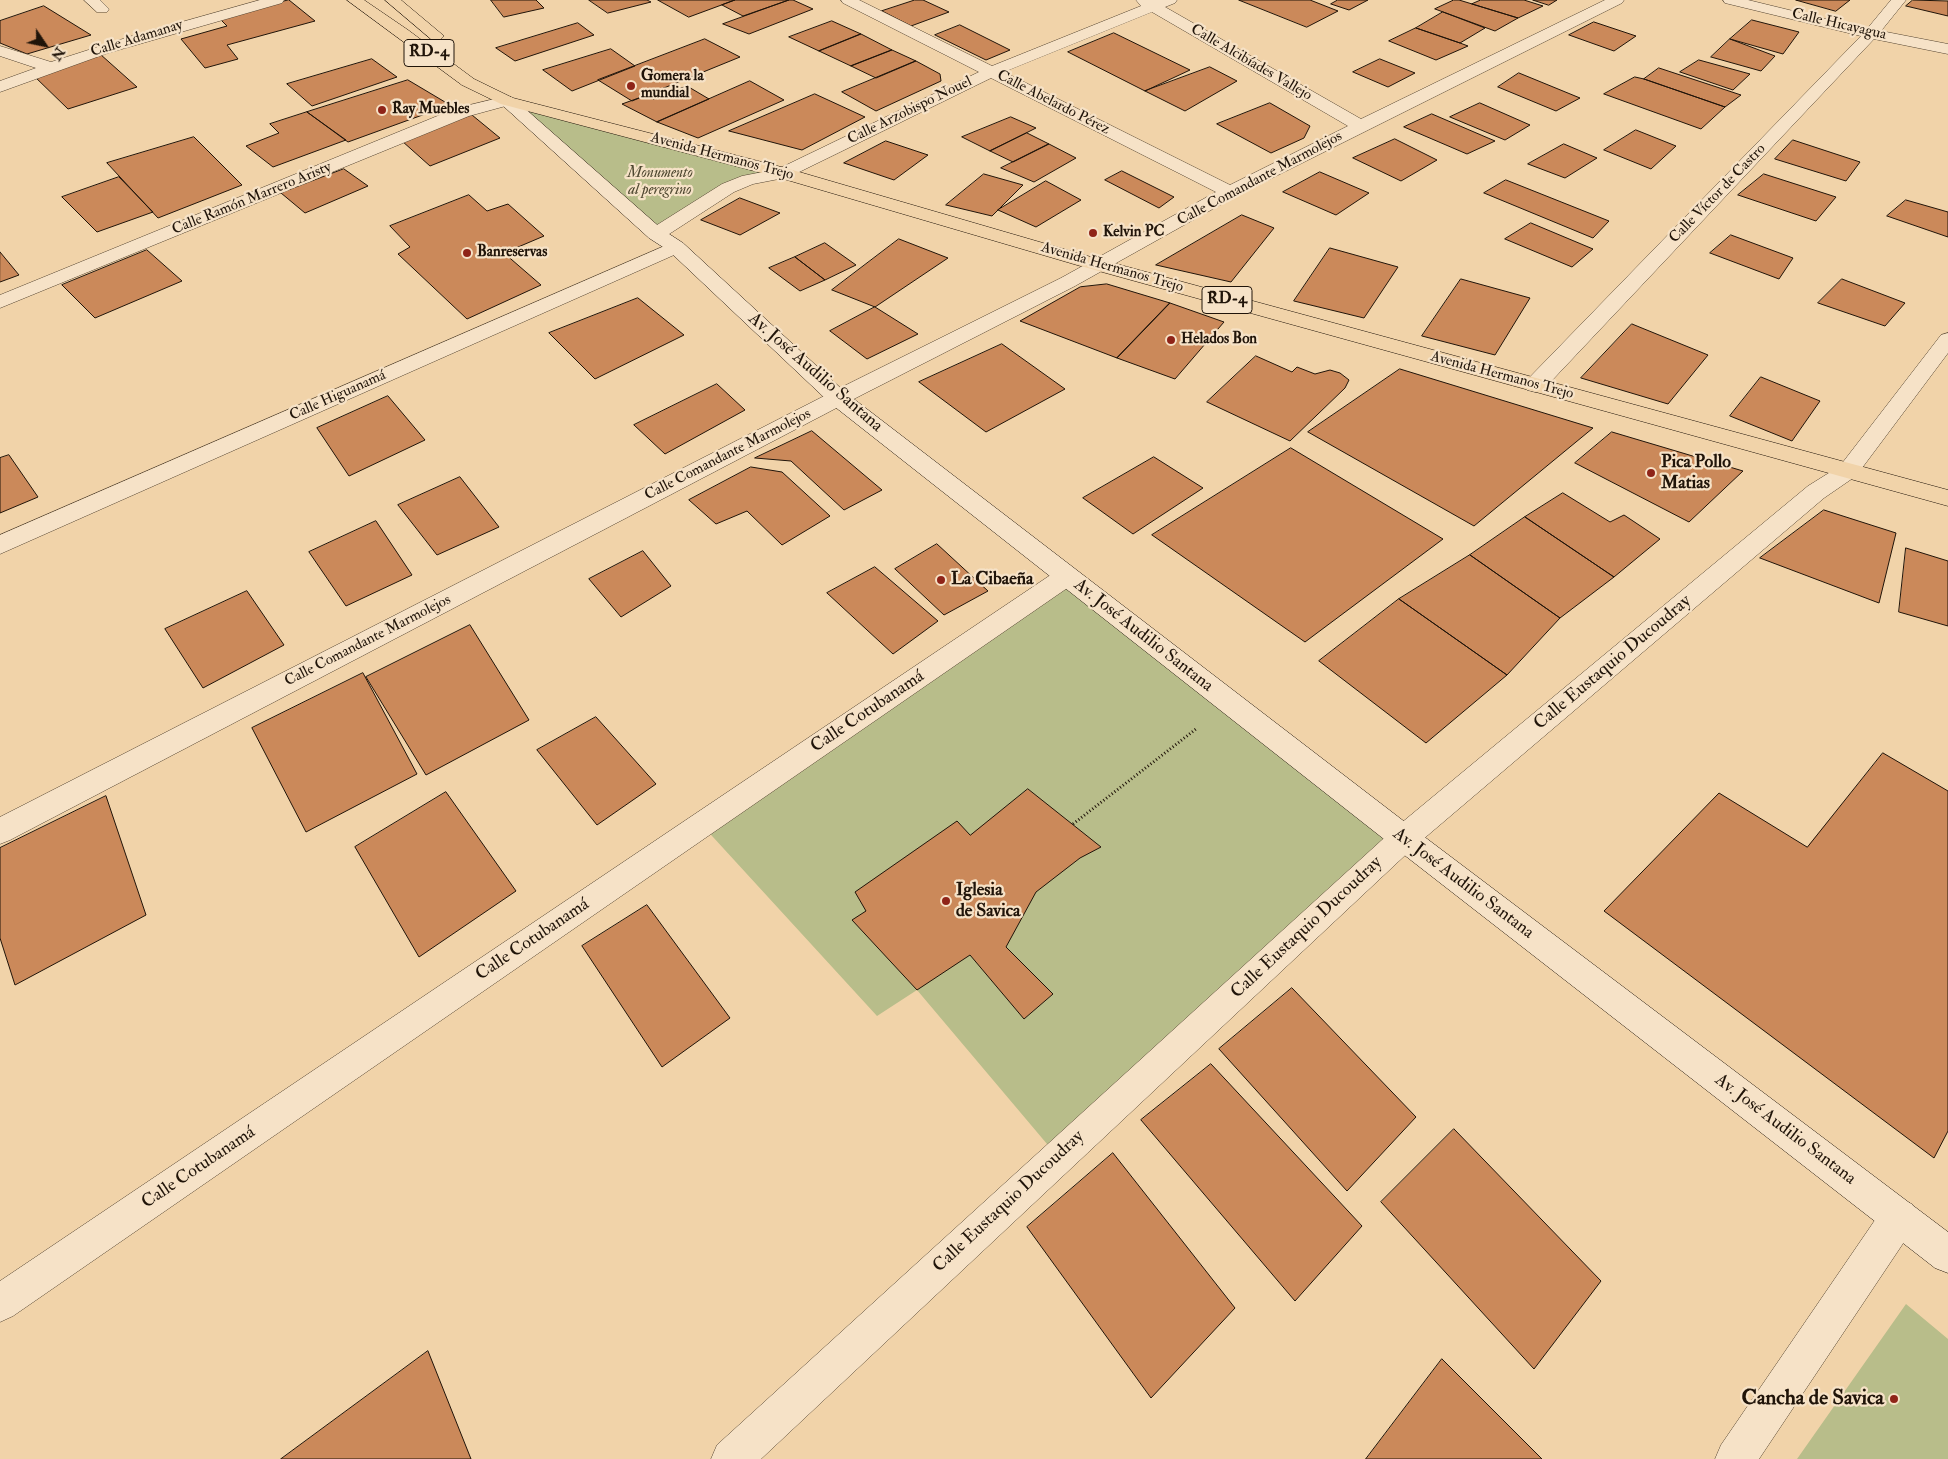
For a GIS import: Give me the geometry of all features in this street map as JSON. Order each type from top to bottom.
[{"type":"main road","name":"Av. José Audilio Santana","points":[[354,0],[403,33],[468,82],[507,101]]},
{"type":"main road","name":"RD-4","points":[[392,0],[451,48]]},
{"type":"main road","points":[[481,72],[507,101]]},
{"type":"main road","name":"Avenida Hermanos Trejo","points":[[507,101],[783,173],[1100,265],[1948,498]]},
{"type":"street","name":"Calle Adamanay","points":[[0,87],[50,67],[145,35],[277,0]]},
{"type":"street","name":"Calle Abelardo Pérez","points":[[848,0],[1230,192]]},
{"type":"street","name":"Calle Arzobispo Nouel","points":[[666,241],[728,188],[748,180],[783,173],[992,72],[1147,3],[1170,0]]},
{"type":"street","name":"Calle Comandante Marmolejos","points":[[0,831],[838,398],[1100,265],[1230,192],[1617,0]]},
{"type":"street","name":"Calle Hicayagua","points":[[1730,0],[1871,34],[1948,49]]},
{"type":"street","name":"Calle Víctor de Castro","points":[[1535,385],[1871,34],[1899,0]]},
{"type":"street","name":"Calle Alcibíades Vallejo","points":[[1147,3],[1361,126]]},
{"type":"street","points":[[0,51],[50,67]]},
{"type":"street","name":"Av. José Audilio Santana","points":[[507,101],[666,241],[838,398],[1404,838],[1948,1255]]},
{"type":"street","name":"Calle Ramón Marrero Aristy","points":[[0,302],[464,112],[507,101]]},
{"type":"street","name":"Calle Higuanamá","points":[[0,545],[666,241]]},
{"type":"street","name":"Calle Eustaquio Ducoudray","points":[[731,1459],[1404,838],[1816,492],[1848,471],[1948,339]]},
{"type":"street","name":"Calle Cotubanamá","points":[[0,1303],[1066,576]]},
{"type":"street","points":[[1735,1459],[1900,1218]]},
{"type":"path","points":[[1072,824],[1230,703]]},
{"type":"green space","name":"Monumento al peregrino","points":[[507,101],[783,173],[755,179],[656,234]]},
{"type":"green space","points":[[1067,576],[1404,838],[1058,1157],[917,990],[877,1016],[702,825]]},
{"type":"green space","name":"Cancha de Savica","points":[[1906,1304],[1948,1339],[1948,1459],[1797,1459]]},
{"type":"building","points":[[289,0],[315,21],[227,45],[238,59],[205,68],[181,39],[227,26],[219,18]]},
{"type":"building","points":[[491,0],[536,0],[544,8],[504,17]]},
{"type":"building","points":[[589,0],[647,0],[651,2],[608,13]]},
{"type":"building","points":[[658,0],[735,0],[689,17]]},
{"type":"building","points":[[735,0],[789,0],[743,16],[722,5]]},
{"type":"building","points":[[789,0],[813,9],[749,34],[723,24]]},
{"type":"building","points":[[915,0],[923,0],[949,12],[911,26],[882,11]]},
{"type":"building","points":[[1239,0],[1310,0],[1338,11],[1307,27]]},
{"type":"building","points":[[1338,0],[1368,0],[1349,10],[1331,4]]},
{"type":"building","points":[[1454,0],[1518,18],[1495,31],[1435,9]]},
{"type":"building","points":[[1481,0],[1524,0],[1543,6],[1518,18],[1472,4]]},
{"type":"building","points":[[1533,0],[1557,0],[1549,5]]},
{"type":"building","points":[[1796,0],[1850,0],[1836,11]]},
{"type":"building","points":[[1913,0],[1948,1],[1948,16],[1906,6]]},
{"type":"building","points":[[44,6],[91,35],[27,54],[0,43],[0,21]]},
{"type":"building","points":[[1443,12],[1485,28],[1460,43],[1416,28]]},
{"type":"building","points":[[1752,20],[1799,32],[1783,54],[1730,39]]},
{"type":"building","points":[[832,21],[861,34],[819,51],[789,37]]},
{"type":"building","points":[[1594,22],[1636,36],[1614,51],[1569,35]]},
{"type":"building","points":[[578,23],[594,35],[515,61],[496,48]]},
{"type":"building","points":[[960,25],[1010,50],[986,60],[935,35]]},
{"type":"building","points":[[1416,28],[1468,46],[1436,60],[1389,41]]},
{"type":"building","points":[[1114,33],[1190,70],[1145,91],[1068,52]]},
{"type":"building","points":[[861,34],[892,50],[851,66],[819,51]]},
{"type":"building","points":[[705,39],[740,57],[632,101],[598,80]]},
{"type":"building","points":[[1730,39],[1775,56],[1761,71],[1711,57]]},
{"type":"building","points":[[611,49],[635,66],[572,91],[543,70]]},
{"type":"building","points":[[892,50],[916,61],[876,78],[851,66]]},
{"type":"building","points":[[100,54],[137,87],[68,109],[33,75]]},
{"type":"building","points":[[372,59],[397,77],[312,106],[287,84]]},
{"type":"building","points":[[1380,59],[1415,73],[1388,87],[1353,72]]},
{"type":"building","points":[[1699,60],[1750,74],[1733,90],[1680,72]]},
{"type":"building","points":[[916,61],[940,74],[941,81],[876,111],[842,92]]},
{"type":"building","points":[[1210,67],[1237,81],[1185,111],[1145,91]]},
{"type":"building","points":[[1659,68],[1741,95],[1725,107],[1644,79]]},
{"type":"building","points":[[1519,73],[1580,98],[1556,111],[1498,87]]},
{"type":"building","points":[[1635,77],[1725,107],[1701,129],[1604,94]]},
{"type":"building","points":[[408,80],[450,105],[348,142],[307,112]]},
{"type":"building","points":[[750,81],[784,100],[698,138],[657,122]]},
{"type":"building","points":[[687,86],[709,99],[657,122],[622,104],[647,95],[653,99]]},
{"type":"building","points":[[815,94],[865,117],[802,150],[729,131]]},
{"type":"building","points":[[1270,103],[1310,126],[1304,138],[1271,153],[1217,124]]},
{"type":"building","points":[[1480,103],[1530,125],[1505,140],[1450,117]]},
{"type":"building","points":[[307,112],[346,140],[273,167],[246,146],[279,133],[270,124]]},
{"type":"building","points":[[1432,114],[1495,141],[1467,154],[1404,127]]},
{"type":"building","points":[[472,115],[500,138],[430,166],[402,141]]},
{"type":"building","points":[[1011,117],[1036,128],[990,151],[962,137]]},
{"type":"building","points":[[1636,130],[1676,146],[1651,169],[1604,150]]},
{"type":"building","points":[[1027,133],[1049,144],[1013,162],[990,151]]},
{"type":"building","points":[[194,137],[242,185],[158,218],[107,163]]},
{"type":"building","points":[[1395,139],[1437,160],[1401,181],[1353,158]]},
{"type":"building","points":[[1793,140],[1860,162],[1846,181],[1775,159]]},
{"type":"building","points":[[886,141],[928,155],[894,180],[844,163]]},
{"type":"building","points":[[1049,144],[1076,158],[1034,182],[1001,168]]},
{"type":"building","points":[[1564,144],[1597,158],[1565,178],[1528,164]]},
{"type":"building","points":[[344,169],[368,186],[305,213],[281,193]]},
{"type":"building","points":[[1122,171],[1174,197],[1159,208],[1105,180]]},
{"type":"building","points":[[1320,172],[1369,193],[1336,215],[1283,192]]},
{"type":"building","points":[[984,174],[1023,185],[992,216],[946,205]]},
{"type":"building","points":[[1764,174],[1836,197],[1816,221],[1738,195]]},
{"type":"building","points":[[119,177],[153,212],[97,232],[62,197]]},
{"type":"building","points":[[1506,180],[1609,221],[1593,238],[1484,193]]},
{"type":"building","points":[[1046,181],[1081,200],[1036,227],[998,210]]},
{"type":"building","points":[[469,195],[487,211],[508,204],[544,236],[504,253],[541,285],[467,319],[398,254],[410,247],[390,226]]},
{"type":"building","points":[[740,198],[780,213],[740,235],[701,220]]},
{"type":"building","points":[[1906,200],[1948,212],[1948,237],[1887,216]]},
{"type":"building","points":[[1242,215],[1274,228],[1231,282],[1156,265]]},
{"type":"building","points":[[1531,223],[1593,249],[1572,267],[1505,239]]},
{"type":"building","points":[[1731,235],[1793,258],[1779,279],[1710,253]]},
{"type":"building","points":[[899,239],[948,258],[875,307],[832,290]]},
{"type":"building","points":[[825,243],[856,265],[825,280],[795,257]]},
{"type":"building","points":[[1330,248],[1398,267],[1364,318],[1294,301]]},
{"type":"building","points":[[147,250],[182,281],[95,318],[62,285]]},
{"type":"building","points":[[0,252],[19,275],[0,282]]},
{"type":"building","points":[[795,257],[825,280],[800,291],[769,268]]},
{"type":"building","points":[[1461,279],[1530,298],[1495,355],[1422,336]]},
{"type":"building","points":[[1842,279],[1905,303],[1885,326],[1818,303]]},
{"type":"building","points":[[1107,284],[1170,303],[1117,358],[1020,321],[1080,287]]},
{"type":"building","points":[[638,298],[684,335],[595,379],[549,333]]},
{"type":"building","name":"Helados Bon","points":[[1170,303],[1224,322],[1175,379],[1117,358]]},
{"type":"building","points":[[875,307],[918,334],[867,359],[830,331]]},
{"type":"building","points":[[1632,324],[1708,355],[1668,404],[1581,378]]},
{"type":"building","points":[[1002,344],[1065,389],[986,432],[919,382]]},
{"type":"building","points":[[1256,356],[1292,372],[1297,367],[1315,374],[1330,370],[1340,373],[1349,380],[1345,388],[1290,441],[1207,402]]},
{"type":"building","points":[[1400,369],[1593,428],[1474,526],[1308,432]]},
{"type":"building","points":[[1761,377],[1820,401],[1792,441],[1730,416]]},
{"type":"building","points":[[717,384],[745,410],[665,454],[634,425]]},
{"type":"building","points":[[388,396],[425,440],[349,476],[317,428]]},
{"type":"building","points":[[812,431],[882,490],[844,510],[791,461],[755,458]]},
{"type":"building","points":[[1612,432],[1743,471],[1689,522],[1575,463]]},
{"type":"building","points":[[1291,448],[1443,539],[1305,642],[1152,535]]},
{"type":"building","points":[[9,455],[38,497],[0,513],[0,458]]},
{"type":"building","points":[[1154,457],[1203,488],[1133,534],[1083,498]]},
{"type":"building","points":[[751,467],[782,472],[830,516],[782,545],[747,511],[716,524],[689,500]]},
{"type":"building","points":[[460,477],[499,527],[437,555],[398,505]]},
{"type":"building","points":[[1563,493],[1610,522],[1624,515],[1660,539],[1614,577],[1525,517]]},
{"type":"building","points":[[1824,510],[1896,533],[1879,603],[1760,558]]},
{"type":"building","points":[[1525,517],[1614,577],[1560,618],[1470,555]]},
{"type":"building","points":[[376,521],[412,575],[346,606],[309,552]]},
{"type":"building","name":"La Cibaeña","points":[[937,544],[988,591],[944,615],[895,569]]},
{"type":"building","points":[[1906,548],[1948,561],[1948,626],[1899,612]]},
{"type":"building","points":[[643,551],[671,586],[621,617],[589,579]]},
{"type":"building","points":[[1470,555],[1560,618],[1507,675],[1399,599]]},
{"type":"building","points":[[875,567],[938,621],[893,654],[827,593]]},
{"type":"building","points":[[247,591],[284,645],[203,688],[165,629]]},
{"type":"building","points":[[1399,599],[1507,675],[1426,743],[1319,661]]},
{"type":"building","points":[[470,625],[529,720],[426,775],[366,677]]},
{"type":"building","points":[[363,673],[417,774],[306,832],[252,728]]},
{"type":"building","points":[[596,717],[656,784],[597,825],[537,750]]},
{"type":"building","points":[[1883,753],[1948,791],[1948,1131],[1934,1158],[1604,911],[1719,793],[1807,847]]},
{"type":"building","name":"Iglesia de Savica","points":[[1028,789],[1101,847],[1080,858],[1036,892],[1006,947],[1053,994],[1024,1019],[970,955],[917,990],[852,920],[866,911],[855,892],[957,821],[970,835]]},
{"type":"building","points":[[446,792],[516,891],[419,957],[355,847]]},
{"type":"building","points":[[106,796],[146,915],[15,985],[0,938],[0,848]]},
{"type":"building","points":[[647,905],[730,1018],[662,1067],[582,946]]},
{"type":"building","points":[[1292,988],[1416,1117],[1347,1191],[1219,1049]]},
{"type":"building","points":[[1211,1064],[1362,1226],[1295,1301],[1141,1120]]},
{"type":"building","points":[[1454,1129],[1601,1281],[1534,1369],[1381,1202]]},
{"type":"building","points":[[1113,1153],[1235,1308],[1151,1398],[1027,1227]]},
{"type":"building","points":[[428,1351],[471,1459],[281,1459]]},
{"type":"building","points":[[1442,1359],[1542,1459],[1366,1459]]},
{"type":"place","name":"Gomera la mundial","points":[[631,86]]},
{"type":"place","name":"Ray Muebles","points":[[382,110]]},
{"type":"place","name":"Kelvin PC","points":[[1093,233]]},
{"type":"place","name":"Banreservas","points":[[467,253]]},
{"type":"place","name":"Helados Bon","points":[[1171,340]]},
{"type":"place","name":"Pica Pollo Matias","points":[[1651,473]]},
{"type":"place","name":"La Cibaeña","points":[[941,580]]},
{"type":"place","name":"Iglesia de Savica","points":[[946,901]]},
{"type":"place","name":"Cancha de Savica","points":[[1894,1399]]}]
